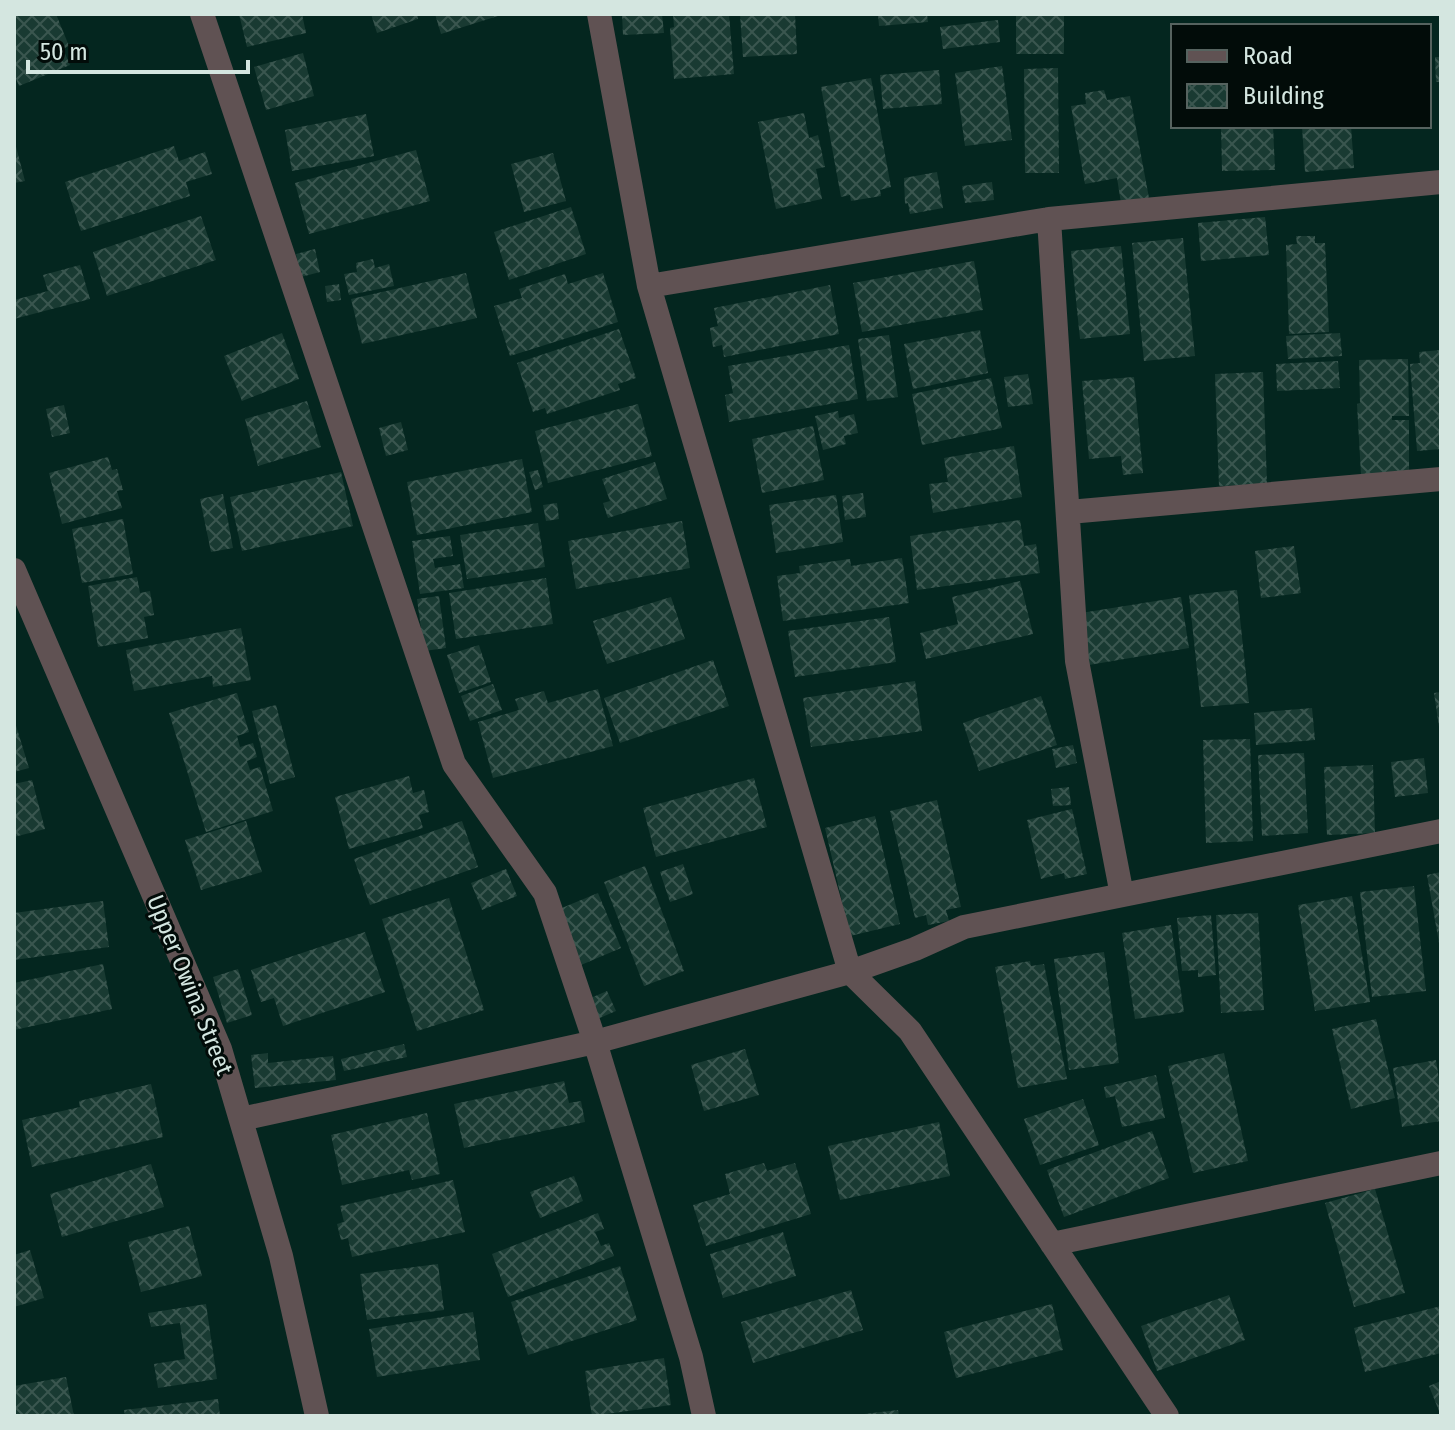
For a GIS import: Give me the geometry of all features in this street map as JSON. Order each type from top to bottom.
[{"type":"street","points":[[202,14],[454,764],[545,893],[595,1042],[691,1357],[704,1416]]},
{"type":"street","points":[[599,14],[649,286],[850,972],[910,1031],[1167,1416]]},
{"type":"street","points":[[649,286],[1049,219],[1441,182]]},
{"type":"street","points":[[1049,219],[1077,661],[1122,895]]},
{"type":"street","points":[[1069,512],[1441,479]]},
{"type":"street","name":"Upper Owina Street","points":[[14,570],[220,1049],[281,1256],[317,1416]]},
{"type":"street","points":[[241,1119],[595,1042],[850,972],[915,949],[964,927],[1441,831]]},
{"type":"street","points":[[1052,1244],[1441,1163]]},
{"type":"building","points":[[14,14],[56,14],[69,46],[63,49],[70,65],[19,86],[14,74]]},
{"type":"building","points":[[239,14],[302,14],[306,33],[247,47]]},
{"type":"building","points":[[371,14],[417,14],[418,19],[377,33]]},
{"type":"building","points":[[435,14],[501,14],[501,15],[441,34]]},
{"type":"building","points":[[622,14],[662,14],[664,33],[623,35]]},
{"type":"building","points":[[673,14],[729,14],[734,74],[674,79],[670,28],[674,27]]},
{"type":"building","points":[[740,14],[795,14],[797,54],[743,57]]},
{"type":"building","points":[[878,14],[927,14],[928,22],[879,26]]},
{"type":"building","points":[[1016,14],[1064,14],[1064,54],[1016,54]]},
{"type":"building","points":[[998,20],[1000,42],[943,49],[940,27]]},
{"type":"building","points":[[303,53],[314,96],[266,110],[254,67]]},
{"type":"building","points":[[1435,57],[1441,57],[1441,82],[1436,82]]},
{"type":"building","points":[[1002,66],[1012,140],[965,146],[955,73]]},
{"type":"building","points":[[1058,68],[1059,173],[1025,173],[1024,69]]},
{"type":"building","points":[[939,70],[942,104],[883,109],[880,75]]},
{"type":"building","points":[[871,78],[891,187],[880,190],[881,196],[851,201],[850,195],[841,197],[821,87]]},
{"type":"building","points":[[1104,90],[1107,100],[1130,96],[1149,198],[1121,203],[1117,178],[1085,184],[1071,106],[1086,104],[1085,93]]},
{"type":"building","points":[[804,113],[809,138],[818,135],[825,167],[816,169],[822,199],[776,209],[758,122]]},
{"type":"building","points":[[366,114],[374,156],[292,171],[285,130]]},
{"type":"building","points":[[1221,128],[1273,128],[1275,170],[1222,171]]},
{"type":"building","points":[[1302,128],[1351,128],[1354,168],[1305,172]]},
{"type":"building","points":[[14,139],[25,181],[14,183]]},
{"type":"building","points":[[174,146],[179,161],[205,152],[212,174],[186,182],[190,196],[81,231],[65,182]]},
{"type":"building","points":[[416,150],[430,201],[309,234],[295,183]]},
{"type":"building","points":[[553,153],[566,201],[524,212],[511,164]]},
{"type":"building","points":[[937,172],[943,208],[910,214],[908,203],[905,204],[904,178]]},
{"type":"building","points":[[992,182],[994,200],[965,203],[962,186]]},
{"type":"building","points":[[571,207],[586,254],[509,280],[494,232]]},
{"type":"building","points":[[201,216],[216,260],[107,296],[93,252]]},
{"type":"building","points":[[1265,217],[1269,255],[1201,261],[1198,223]]},
{"type":"building","points":[[1296,236],[1315,236],[1315,243],[1325,243],[1329,332],[1289,334],[1286,245],[1297,244]]},
{"type":"building","points":[[1183,238],[1195,356],[1144,361],[1132,243]]},
{"type":"building","points":[[1121,246],[1130,334],[1080,339],[1071,251]]},
{"type":"building","points":[[315,249],[320,272],[301,277],[296,254]]},
{"type":"building","points":[[373,259],[375,268],[389,264],[394,286],[349,295],[344,274],[357,272],[356,263]]},
{"type":"building","points":[[974,261],[983,310],[862,332],[853,283]]},
{"type":"building","points":[[80,265],[90,299],[14,319],[14,300],[48,291],[43,275]]},
{"type":"building","points":[[466,273],[477,318],[362,344],[351,299]]},
{"type":"building","points":[[603,273],[618,322],[510,356],[494,306],[522,298],[519,289],[565,274],[568,284]]},
{"type":"building","points":[[339,284],[341,300],[327,302],[325,286]]},
{"type":"building","points":[[830,285],[839,334],[724,357],[722,345],[713,347],[710,328],[718,326],[714,308]]},
{"type":"building","points":[[619,329],[636,378],[618,384],[620,390],[547,414],[545,408],[533,412],[517,363]]},
{"type":"building","points":[[980,330],[988,373],[913,389],[904,344]]},
{"type":"building","points":[[282,333],[299,379],[242,401],[224,356]]},
{"type":"building","points":[[1340,333],[1342,356],[1288,359],[1286,336]]},
{"type":"building","points":[[889,335],[898,397],[867,401],[858,339]]},
{"type":"building","points":[[849,345],[858,399],[729,422],[725,395],[733,393],[728,366]]},
{"type":"building","points":[[1441,350],[1441,449],[1417,451],[1410,364],[1420,363],[1419,352]]},
{"type":"building","points":[[1408,359],[1409,416],[1392,416],[1392,420],[1409,420],[1409,475],[1361,475],[1357,404],[1360,403],[1359,360]]},
{"type":"building","points":[[1338,361],[1340,388],[1277,391],[1276,364]]},
{"type":"building","points":[[1263,372],[1267,484],[1219,486],[1215,374]]},
{"type":"building","points":[[1028,374],[1033,404],[1008,407],[1004,377]]},
{"type":"building","points":[[1134,377],[1143,473],[1123,475],[1121,456],[1089,459],[1082,381]]},
{"type":"building","points":[[991,378],[1002,428],[922,445],[912,394]]},
{"type":"building","points":[[307,401],[321,447],[258,466],[245,419]]},
{"type":"building","points":[[638,404],[652,456],[548,483],[535,431]]},
{"type":"building","points":[[64,405],[70,433],[52,437],[46,409]]},
{"type":"building","points":[[838,411],[839,418],[854,414],[858,433],[844,436],[846,444],[823,450],[815,416]]},
{"type":"building","points":[[401,422],[408,450],[386,456],[379,428]]},
{"type":"building","points":[[813,426],[824,480],[762,493],[752,439]]},
{"type":"building","points":[[1014,446],[1022,497],[933,513],[929,484],[948,482],[944,458]]},
{"type":"building","points":[[108,457],[112,470],[117,469],[123,490],[117,491],[122,508],[62,524],[49,473]]},
{"type":"building","points":[[522,459],[532,512],[417,535],[407,482]]},
{"type":"building","points":[[655,462],[667,499],[608,518],[603,503],[610,501],[602,479]]},
{"type":"building","points":[[538,470],[543,487],[535,490],[529,472]]},
{"type":"building","points":[[341,472],[353,526],[242,551],[230,497]]},
{"type":"building","points":[[863,493],[866,517],[845,520],[842,496]]},
{"type":"building","points":[[223,494],[233,548],[211,552],[200,499]]},
{"type":"building","points":[[836,495],[843,542],[776,553],[769,505]]},
{"type":"building","points":[[557,503],[559,519],[546,521],[543,505]]},
{"type":"building","points":[[123,519],[133,574],[82,583],[72,529]]},
{"type":"building","points":[[1020,520],[1024,546],[1036,544],[1040,573],[917,590],[910,536]]},
{"type":"building","points":[[682,521],[690,568],[576,589],[568,541]]},
{"type":"building","points":[[538,523],[545,567],[467,579],[460,535]]},
{"type":"building","points":[[450,536],[453,556],[433,559],[435,568],[460,564],[464,588],[420,594],[412,541]]},
{"type":"building","points":[[1294,546],[1301,593],[1261,598],[1255,551]]},
{"type":"building","points":[[902,558],[909,603],[783,621],[777,576],[800,573],[799,566],[850,559],[851,566]]},
{"type":"building","points":[[137,577],[140,593],[150,591],[154,615],[144,617],[148,638],[98,647],[88,586]]},
{"type":"building","points":[[546,578],[553,624],[456,639],[449,593]]},
{"type":"building","points":[[1020,581],[1033,634],[926,659],[920,633],[958,624],[952,597]]},
{"type":"building","points":[[1237,590],[1249,703],[1201,707],[1189,595]]},
{"type":"building","points":[[439,596],[446,648],[424,651],[417,599]]},
{"type":"building","points":[[671,597],[685,639],[607,664],[593,621]]},
{"type":"building","points":[[1181,597],[1189,648],[1089,665],[1081,613]]},
{"type":"building","points":[[889,617],[896,662],[795,677],[788,631]]},
{"type":"building","points":[[241,628],[251,680],[213,687],[212,676],[134,691],[126,650]]},
{"type":"building","points":[[479,645],[491,682],[459,693],[447,655]]},
{"type":"building","points":[[713,660],[729,706],[620,743],[604,698]]},
{"type":"building","points":[[915,681],[922,731],[811,747],[803,698]]},
{"type":"building","points":[[493,684],[502,710],[470,721],[461,696]]},
{"type":"building","points":[[598,689],[613,746],[493,778],[478,722],[519,710],[515,699],[544,691],[548,703]]},
{"type":"building","points":[[1441,692],[1441,727],[1439,727],[1434,693]]},
{"type":"building","points":[[237,693],[249,732],[237,736],[240,747],[253,743],[257,757],[247,761],[250,770],[260,767],[273,811],[206,832],[169,713]]},
{"type":"building","points":[[1041,696],[1057,745],[979,771],[963,723]]},
{"type":"building","points":[[276,705],[295,777],[270,784],[252,711]]},
{"type":"building","points":[[1312,708],[1315,740],[1256,745],[1254,713]]},
{"type":"building","points":[[14,719],[29,768],[14,772]]},
{"type":"building","points":[[1250,739],[1253,841],[1206,843],[1203,740]]},
{"type":"building","points":[[1073,745],[1077,763],[1056,768],[1052,749]]},
{"type":"building","points":[[1304,753],[1308,833],[1262,836],[1258,755]]},
{"type":"building","points":[[1424,758],[1428,793],[1395,797],[1391,762]]},
{"type":"building","points":[[1373,765],[1375,833],[1327,835],[1324,767]]},
{"type":"building","points":[[409,776],[413,793],[424,790],[429,812],[419,815],[423,828],[349,849],[335,797]]},
{"type":"building","points":[[754,778],[767,827],[656,857],[643,808]]},
{"type":"building","points":[[32,780],[45,829],[14,837],[14,784]]},
{"type":"building","points":[[1069,787],[1071,805],[1053,806],[1051,789]]},
{"type":"building","points":[[937,800],[961,907],[946,910],[949,921],[928,925],[926,915],[915,918],[890,811]]},
{"type":"building","points":[[1072,809],[1087,874],[1065,879],[1064,873],[1041,879],[1027,820]]},
{"type":"building","points":[[875,816],[900,924],[850,936],[825,828]]},
{"type":"building","points":[[246,821],[262,872],[201,890],[185,840]]},
{"type":"building","points":[[462,821],[478,867],[370,905],[354,859]]},
{"type":"building","points":[[683,864],[693,894],[670,902],[660,872]]},
{"type":"building","points":[[645,866],[684,971],[644,986],[604,882]]},
{"type":"building","points":[[506,869],[517,896],[482,910],[471,883]]},
{"type":"building","points":[[1441,872],[1441,943],[1439,943],[1427,875]]},
{"type":"building","points":[[1414,886],[1426,991],[1372,997],[1360,892]]},
{"type":"building","points":[[598,893],[621,948],[581,965],[557,910]]},
{"type":"building","points":[[1352,896],[1370,1002],[1315,1011],[1298,905]]},
{"type":"building","points":[[449,898],[484,1010],[417,1031],[382,919]]},
{"type":"building","points":[[103,901],[109,947],[14,960],[14,913]]},
{"type":"building","points":[[1258,913],[1264,1010],[1221,1013],[1216,915]]},
{"type":"building","points":[[1211,915],[1216,975],[1198,977],[1198,970],[1182,971],[1177,918]]},
{"type":"building","points":[[1171,925],[1184,1012],[1135,1019],[1122,933]]},
{"type":"building","points":[[365,932],[385,992],[283,1026],[274,998],[261,1002],[251,970]]},
{"type":"building","points":[[1104,952],[1119,1063],[1069,1070],[1054,959]]},
{"type":"building","points":[[1030,961],[1031,966],[1044,964],[1067,1079],[1018,1088],[995,967]]},
{"type":"building","points":[[103,964],[112,1009],[14,1030],[14,983]]},
{"type":"building","points":[[238,969],[252,1015],[227,1023],[213,977]]},
{"type":"building","points":[[607,991],[616,1011],[595,1020],[586,1000]]},
{"type":"building","points":[[1376,1019],[1395,1098],[1351,1109],[1332,1029]]},
{"type":"building","points":[[404,1044],[407,1057],[344,1071],[341,1059]]},
{"type":"building","points":[[745,1049],[759,1095],[704,1111],[691,1065]]},
{"type":"building","points":[[268,1053],[268,1063],[333,1056],[336,1080],[255,1088],[251,1055]]},
{"type":"building","points":[[1224,1053],[1248,1161],[1193,1173],[1168,1066]]},
{"type":"building","points":[[1436,1060],[1441,1121],[1402,1127],[1393,1068]]},
{"type":"building","points":[[1156,1075],[1165,1118],[1122,1127],[1115,1096],[1106,1098],[1104,1087]]},
{"type":"building","points":[[564,1081],[569,1103],[581,1101],[585,1122],[464,1148],[454,1104]]},
{"type":"building","points":[[151,1084],[163,1137],[32,1167],[22,1120],[80,1107],[79,1101]]},
{"type":"building","points":[[1083,1099],[1099,1145],[1040,1165],[1024,1119]]},
{"type":"building","points":[[427,1113],[440,1174],[412,1180],[409,1170],[342,1185],[331,1135]]},
{"type":"building","points":[[939,1122],[950,1176],[840,1200],[828,1146]]},
{"type":"building","points":[[1152,1131],[1169,1178],[1064,1217],[1047,1170]]},
{"type":"building","points":[[764,1163],[767,1171],[795,1163],[811,1214],[706,1246],[693,1205],[730,1194],[725,1174]]},
{"type":"building","points":[[151,1164],[164,1207],[62,1237],[50,1194]]},
{"type":"building","points":[[574,1176],[583,1201],[540,1218],[530,1192]]},
{"type":"building","points":[[453,1180],[465,1232],[352,1257],[348,1238],[341,1240],[337,1224],[344,1222],[340,1206]]},
{"type":"building","points":[[1375,1189],[1405,1293],[1354,1307],[1325,1203]]},
{"type":"building","points":[[598,1213],[604,1229],[595,1232],[601,1246],[609,1243],[614,1256],[508,1297],[492,1254]]},
{"type":"building","points":[[189,1226],[202,1276],[141,1292],[128,1242]]},
{"type":"building","points":[[783,1232],[796,1276],[723,1298],[710,1254]]},
{"type":"building","points":[[30,1250],[44,1298],[14,1307],[14,1255]]},
{"type":"building","points":[[438,1264],[444,1310],[367,1320],[360,1274]]},
{"type":"building","points":[[620,1266],[637,1320],[528,1355],[511,1302]]},
{"type":"building","points":[[851,1290],[863,1330],[753,1363],[741,1322]]},
{"type":"building","points":[[1229,1295],[1245,1340],[1157,1371],[1141,1326]]},
{"type":"building","points":[[206,1304],[217,1379],[158,1388],[154,1364],[185,1359],[180,1323],[151,1327],[148,1313]]},
{"type":"building","points":[[1052,1304],[1063,1350],[956,1378],[944,1332]]},
{"type":"building","points":[[1441,1306],[1441,1353],[1365,1372],[1354,1328]]},
{"type":"building","points":[[473,1312],[480,1360],[377,1377],[369,1329]]},
{"type":"building","points":[[664,1358],[671,1405],[592,1416],[585,1371]]},
{"type":"building","points":[[66,1377],[74,1416],[14,1416],[14,1386]]},
{"type":"building","points":[[1441,1381],[1441,1416],[1429,1386]]},
{"type":"building","points":[[218,1399],[220,1416],[125,1416],[124,1410]]},
{"type":"building","points":[[898,1410],[899,1416],[864,1416],[864,1414]]}]
